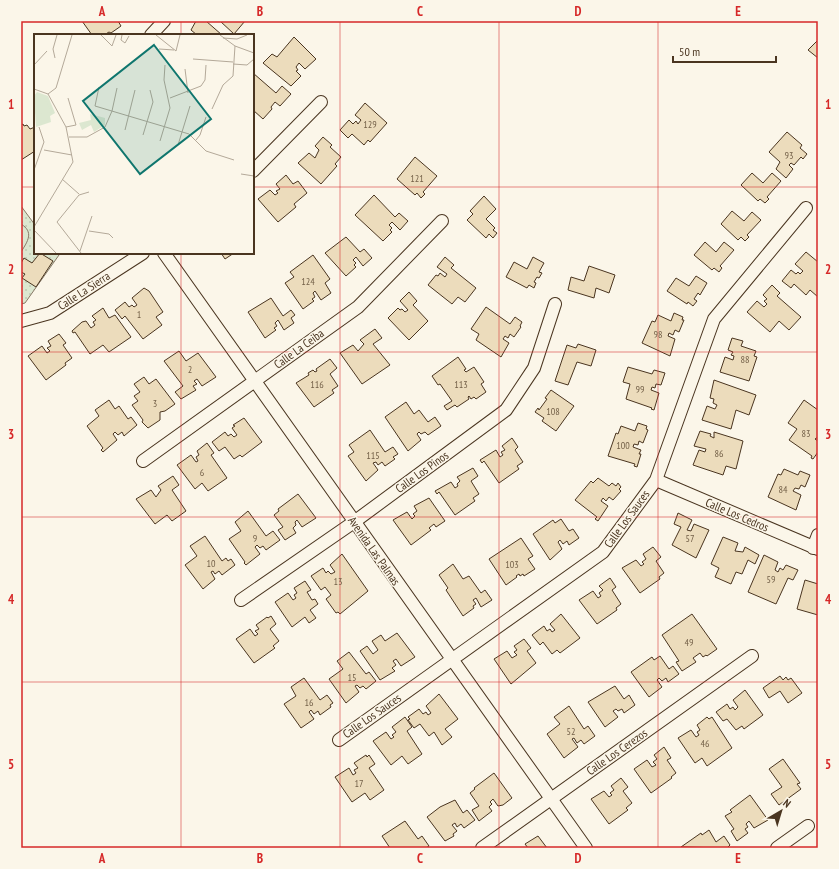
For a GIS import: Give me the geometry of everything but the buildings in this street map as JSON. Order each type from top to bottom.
[{"type":"street","points":[[152,34],[164,21]]},
{"type":"street","points":[[254,170],[321,102]]},
{"type":"street","name":"Calle Los Sauces","points":[[339,740],[603,552],[656,480],[714,319],[806,208]]},
{"type":"street","name":"Calle La Ceiba","points":[[142,461],[358,307],[442,221]]},
{"type":"street","name":"Calle La Sierra","points":[[21,321],[50,313],[141,254]]},
{"type":"street","name":"Avenida Las Palmas","points":[[165,254],[254,382],[586,848]]},
{"type":"street","name":"Calle Los Pinos","points":[[241,600],[354,522],[506,410],[534,368],[555,304]]},
{"type":"street","name":"Calle Los Cedros","points":[[656,480],[815,549]]},
{"type":"street","points":[[815,549],[818,535]]},
{"type":"street","name":"Calle Los Cerezos","points":[[482,848],[752,656]]},
{"type":"street","points":[[777,848],[808,826]]},
{"type":"green space","points":[[21,206],[34,224],[34,254],[59,255],[25,303],[21,304]]},
{"type":"green space","points":[[21,224],[29,233],[28,240],[21,252]]}]
